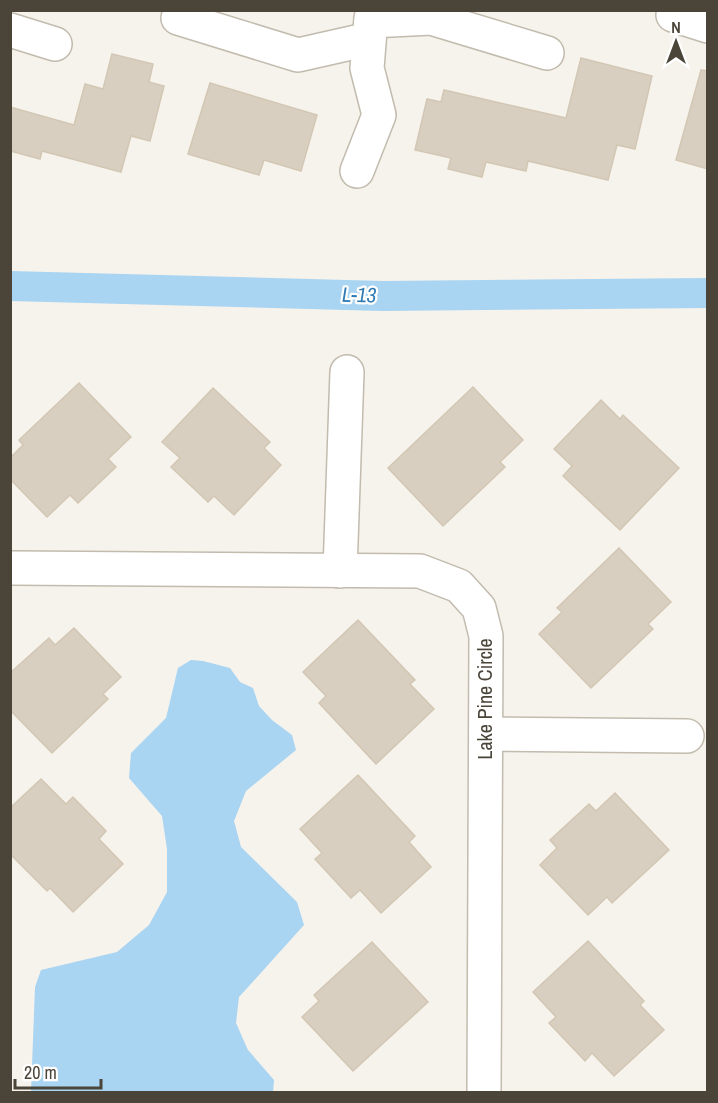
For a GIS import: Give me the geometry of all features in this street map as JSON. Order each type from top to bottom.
[{"type":"street","points":[[673,15],[708,26]]},
{"type":"street","points":[[178,18],[298,55],[431,18],[548,53]]},
{"type":"street","points":[[10,30],[55,44]]},
{"type":"street","points":[[357,171],[379,114],[370,35]]},
{"type":"street","points":[[340,571],[347,372]]},
{"type":"street","name":"Lake Pine Circle","points":[[10,568],[420,571],[459,586],[479,608],[486,636],[484,1092]]},
{"type":"street","points":[[486,734],[687,736]]},
{"type":"water","points":[[191,660],[230,668],[240,682],[253,688],[259,706],[272,720],[292,735],[296,750],[246,791],[234,821],[241,847],[297,902],[304,925],[239,997],[236,1023],[248,1050],[274,1080],[273,1092],[31,1092],[35,987],[41,970],[117,952],[149,925],[167,892],[167,849],[162,816],[129,778],[131,753],[166,718],[178,668]]},
{"type":"building","points":[[112,54],[153,64],[149,82],[164,86],[150,141],[131,136],[121,172],[42,151],[40,159],[10,151],[10,107],[74,125],[85,84],[103,89]]},
{"type":"building","points":[[581,58],[652,76],[635,149],[617,145],[608,180],[528,161],[526,171],[486,162],[482,177],[448,169],[451,158],[415,150],[427,99],[441,102],[444,90],[566,118]]},
{"type":"building","points":[[701,70],[708,71],[708,169],[676,160]]},
{"type":"building","points":[[210,83],[317,115],[301,171],[264,160],[259,175],[188,154]]},
{"type":"building","points":[[79,383],[131,437],[108,459],[116,467],[78,503],[70,495],[47,517],[10,479],[10,458],[23,445],[19,440]]},
{"type":"building","points":[[473,387],[523,440],[500,462],[505,467],[443,526],[388,468]]},
{"type":"building","points":[[213,388],[270,442],[264,448],[281,465],[234,515],[214,496],[208,502],[171,467],[180,458],[162,442]]},
{"type":"building","points":[[601,400],[620,419],[623,415],[679,468],[620,530],[563,476],[572,466],[554,449]]},
{"type":"building","points":[[619,548],[671,602],[648,624],[653,629],[591,688],[539,634],[562,612],[557,608]]},
{"type":"building","points":[[358,620],[415,680],[410,684],[434,709],[376,764],[319,703],[326,696],[303,672]]},
{"type":"building","points":[[74,628],[121,677],[103,694],[108,699],[52,753],[10,710],[10,673],[49,638],[55,645]]},
{"type":"building","points":[[358,775],[415,836],[409,842],[431,867],[381,913],[360,890],[351,898],[315,859],[322,853],[300,829]]},
{"type":"building","points":[[41,779],[66,804],[73,797],[106,831],[99,839],[123,864],[73,912],[50,888],[47,891],[10,854],[10,808]]},
{"type":"building","points":[[615,793],[669,850],[612,903],[607,897],[588,915],[540,865],[557,848],[550,840],[589,804],[596,811]]},
{"type":"building","points":[[588,941],[644,1001],[640,1005],[664,1030],[614,1076],[592,1053],[585,1061],[549,1023],[556,1017],[533,992]]},
{"type":"building","points":[[372,942],[428,1002],[353,1071],[302,1017],[319,1001],[314,995]]},
{"type":"waterway","name":"L-13","points":[[10,286],[383,296],[708,293]]}]
